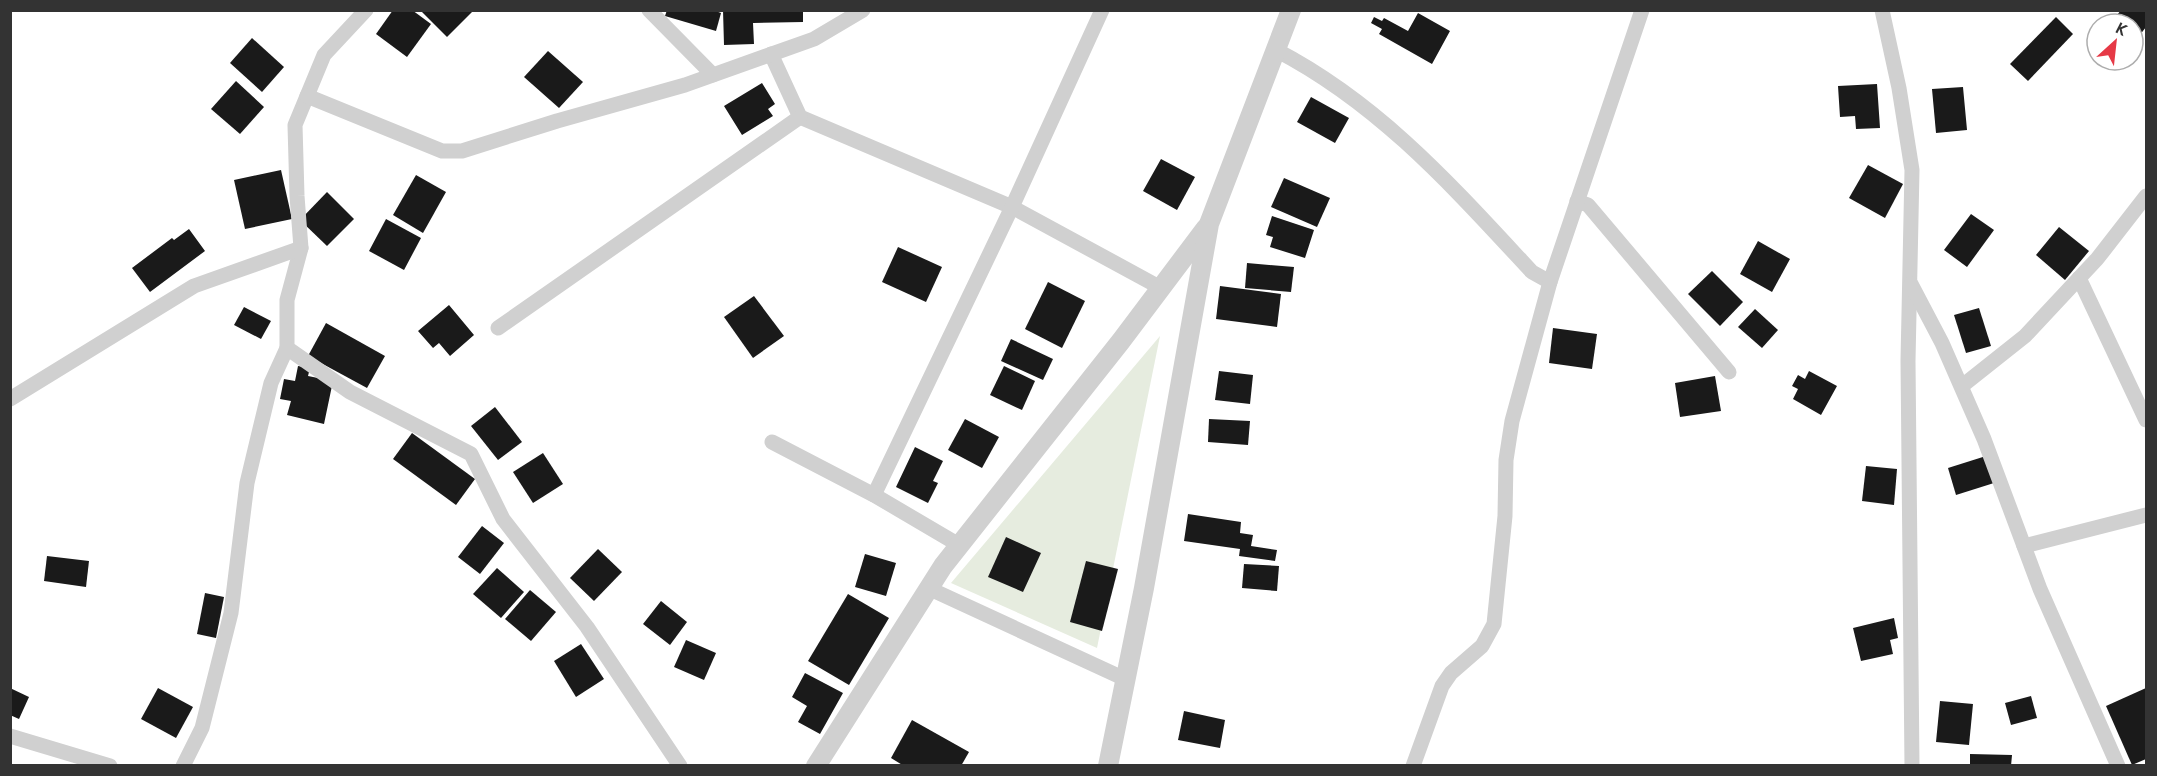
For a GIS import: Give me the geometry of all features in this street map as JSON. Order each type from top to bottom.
[{"type":"street","points":[[183,765],[202,728],[228,624],[247,483],[271,383],[287,348],[287,300],[301,248],[295,125],[324,55],[366,10]]},
{"type":"street","points":[[649,10],[713,75]]},
{"type":"street","points":[[307,96],[442,151],[462,151],[557,121],[685,85],[814,39],[863,10]]},
{"type":"street","points":[[874,495],[1012,207],[1102,10]]},
{"type":"street","points":[[1108,765],[1209,224],[1291,10]]},
{"type":"street","points":[[1413,765],[1442,686],[1457,666],[1482,646],[1494,624],[1505,516],[1504,488],[1508,440],[1550,282],[1642,10]]},
{"type":"street","points":[[1882,10],[1899,88],[1912,170],[1908,361],[1912,765]]},
{"type":"street","points":[[1276,50],[1302,63],[1336,85],[1393,130],[1439,173],[1532,272],[1550,282]]},
{"type":"street","points":[[771,54],[800,117],[1012,207],[1161,288]]},
{"type":"street","points":[[498,328],[800,117]]},
{"type":"street","points":[[1962,387],[2025,336],[2097,259],[2146,196]]},
{"type":"street","points":[[1577,201],[1588,205],[1729,372]]},
{"type":"street","points":[[816,765],[928,588],[1209,224]]},
{"type":"street","points":[[10,399],[194,286],[301,248]]},
{"type":"street","points":[[2079,278],[2146,420]]},
{"type":"street","points":[[1910,282],[1962,387],[2040,589],[2118,765]]},
{"type":"street","points":[[287,348],[350,392],[471,454],[503,519],[587,627],[680,765]]},
{"type":"street","points":[[772,442],[874,495],[960,545]]},
{"type":"street","points":[[2024,546],[2146,515]]},
{"type":"street","points":[[928,588],[1125,680]]},
{"type":"street","points":[[10,736],[110,765]]},
{"type":"shaded area","points":[[1160,336],[1097,648],[951,583]]},
{"type":"building","points":[[393,10],[412,10],[431,24],[407,57],[376,34]]},
{"type":"building","points":[[420,10],[474,10],[447,37]]},
{"type":"building","points":[[667,10],[713,10],[721,13],[716,31],[665,16]]},
{"type":"building","points":[[723,10],[803,10],[803,22],[753,23],[754,44],[724,45]]},
{"type":"building","points":[[2121,10],[2146,10],[2146,27],[2145,12],[2119,12]]},
{"type":"building","points":[[1418,13],[1450,31],[1432,64],[1379,34],[1382,29],[1371,23],[1374,17],[1382,21],[1384,18],[1408,31]]},
{"type":"building","points":[[2056,17],[2073,34],[2028,81],[2010,64]]},
{"type":"building","points":[[252,38],[284,67],[262,92],[230,63]]},
{"type":"building","points":[[548,51],[583,82],[559,108],[524,77]]},
{"type":"building","points":[[236,81],[264,107],[240,134],[211,109]]},
{"type":"building","points":[[762,83],[775,104],[768,109],[773,116],[742,135],[724,106]]},
{"type":"building","points":[[1877,84],[1880,128],[1856,129],[1855,116],[1840,117],[1838,86]]},
{"type":"building","points":[[1963,87],[1967,130],[1936,133],[1932,89]]},
{"type":"building","points":[[1311,97],[1349,118],[1335,143],[1297,122]]},
{"type":"building","points":[[1161,159],[1195,177],[1177,210],[1143,191]]},
{"type":"building","points":[[1868,165],[1903,184],[1885,218],[1849,198]]},
{"type":"building","points":[[281,170],[292,219],[245,229],[234,180]]},
{"type":"building","points":[[416,175],[446,192],[423,233],[393,215]]},
{"type":"building","points":[[1284,178],[1330,198],[1317,227],[1271,207]]},
{"type":"building","points":[[327,192],[354,219],[327,246],[300,220]]},
{"type":"building","points":[[1971,214],[1994,230],[1967,267],[1944,250]]},
{"type":"building","points":[[1272,216],[1314,230],[1305,258],[1270,247],[1273,237],[1266,235]]},
{"type":"building","points":[[386,219],[421,238],[404,270],[369,251]]},
{"type":"building","points":[[2059,227],[2089,251],[2065,280],[2036,255]]},
{"type":"building","points":[[189,229],[205,251],[150,292],[132,268],[172,238],[174,240]]},
{"type":"building","points":[[1758,241],[1790,259],[1772,292],[1740,274]]},
{"type":"building","points":[[898,247],[942,267],[926,302],[882,282]]},
{"type":"building","points":[[1247,263],[1294,267],[1291,292],[1245,288]]},
{"type":"building","points":[[1712,271],[1743,302],[1720,326],[1688,294]]},
{"type":"building","points":[[1048,282],[1085,301],[1062,348],[1025,329]]},
{"type":"building","points":[[1220,286],[1281,294],[1277,327],[1216,319]]},
{"type":"building","points":[[754,296],[784,336],[753,358],[724,317]]},
{"type":"building","points":[[449,305],[474,335],[450,356],[439,343],[433,348],[418,331]]},
{"type":"building","points":[[244,307],[271,321],[261,339],[234,325]]},
{"type":"building","points":[[1979,308],[1991,346],[1966,353],[1954,315]]},
{"type":"building","points":[[1755,309],[1778,330],[1762,348],[1738,327]]},
{"type":"building","points":[[326,323],[385,356],[367,388],[308,356]]},
{"type":"building","points":[[1553,328],[1597,334],[1592,369],[1549,363]]},
{"type":"building","points":[[1011,339],[1053,359],[1043,380],[1001,361]]},
{"type":"building","points":[[298,366],[310,368],[308,376],[333,381],[324,424],[287,415],[291,401],[280,399],[284,379],[295,381]]},
{"type":"building","points":[[1004,366],[1035,381],[1022,410],[990,395]]},
{"type":"building","points":[[1219,371],[1253,375],[1250,404],[1215,400]]},
{"type":"building","points":[[1809,371],[1837,386],[1821,415],[1793,399],[1798,389],[1792,386],[1798,375],[1805,379]]},
{"type":"building","points":[[1715,376],[1721,411],[1680,417],[1675,383]]},
{"type":"building","points":[[495,407],[522,442],[498,460],[471,426]]},
{"type":"building","points":[[965,419],[999,437],[982,468],[948,450]]},
{"type":"building","points":[[1209,419],[1250,421],[1248,445],[1208,442]]},
{"type":"building","points":[[412,433],[475,479],[456,505],[393,459]]},
{"type":"building","points":[[915,447],[943,461],[933,481],[938,483],[928,503],[896,487]]},
{"type":"building","points":[[543,453],[563,484],[533,503],[513,472]]},
{"type":"building","points":[[1986,456],[1994,483],[1956,495],[1948,468]]},
{"type":"building","points":[[1866,466],[1897,469],[1894,505],[1862,501]]},
{"type":"building","points":[[1188,514],[1241,522],[1240,533],[1253,535],[1251,546],[1277,550],[1275,561],[1239,556],[1240,549],[1184,541]]},
{"type":"building","points":[[482,526],[504,543],[480,574],[458,557]]},
{"type":"building","points":[[1006,537],[1041,553],[1023,592],[988,577]]},
{"type":"building","points":[[598,549],[622,572],[594,601],[570,578]]},
{"type":"building","points":[[865,554],[896,563],[886,596],[855,587]]},
{"type":"building","points":[[47,556],[89,561],[86,587],[44,581]]},
{"type":"building","points":[[1086,561],[1118,569],[1102,631],[1070,622]]},
{"type":"building","points":[[1244,564],[1279,566],[1277,591],[1242,588]]},
{"type":"building","points":[[497,568],[524,592],[501,618],[473,594]]},
{"type":"building","points":[[530,590],[556,612],[531,641],[505,619]]},
{"type":"building","points":[[205,593],[224,597],[216,638],[197,634]]},
{"type":"building","points":[[848,594],[889,618],[849,685],[808,661]]},
{"type":"building","points":[[661,601],[687,622],[670,645],[643,624]]},
{"type":"building","points":[[1894,618],[1898,638],[1890,640],[1893,654],[1861,661],[1853,628]]},
{"type":"building","points":[[686,640],[716,653],[704,680],[674,667]]},
{"type":"building","points":[[581,644],[604,679],[576,697],[554,661]]},
{"type":"building","points":[[805,673],[843,693],[820,734],[798,722],[807,706],[792,697]]},
{"type":"building","points":[[10,688],[29,697],[19,719],[10,715]]},
{"type":"building","points":[[158,688],[193,707],[176,738],[141,719]]},
{"type":"building","points":[[2146,688],[2146,759],[2132,765],[2106,706]]},
{"type":"building","points":[[2031,696],[2037,718],[2011,725],[2005,703]]},
{"type":"building","points":[[1940,701],[1973,704],[1969,745],[1936,742]]},
{"type":"building","points":[[1184,711],[1225,720],[1220,748],[1178,740]]},
{"type":"building","points":[[912,720],[969,752],[961,766],[904,766],[891,758]]},
{"type":"building","points":[[1970,754],[2012,755],[2011,766],[1970,766]]}]
